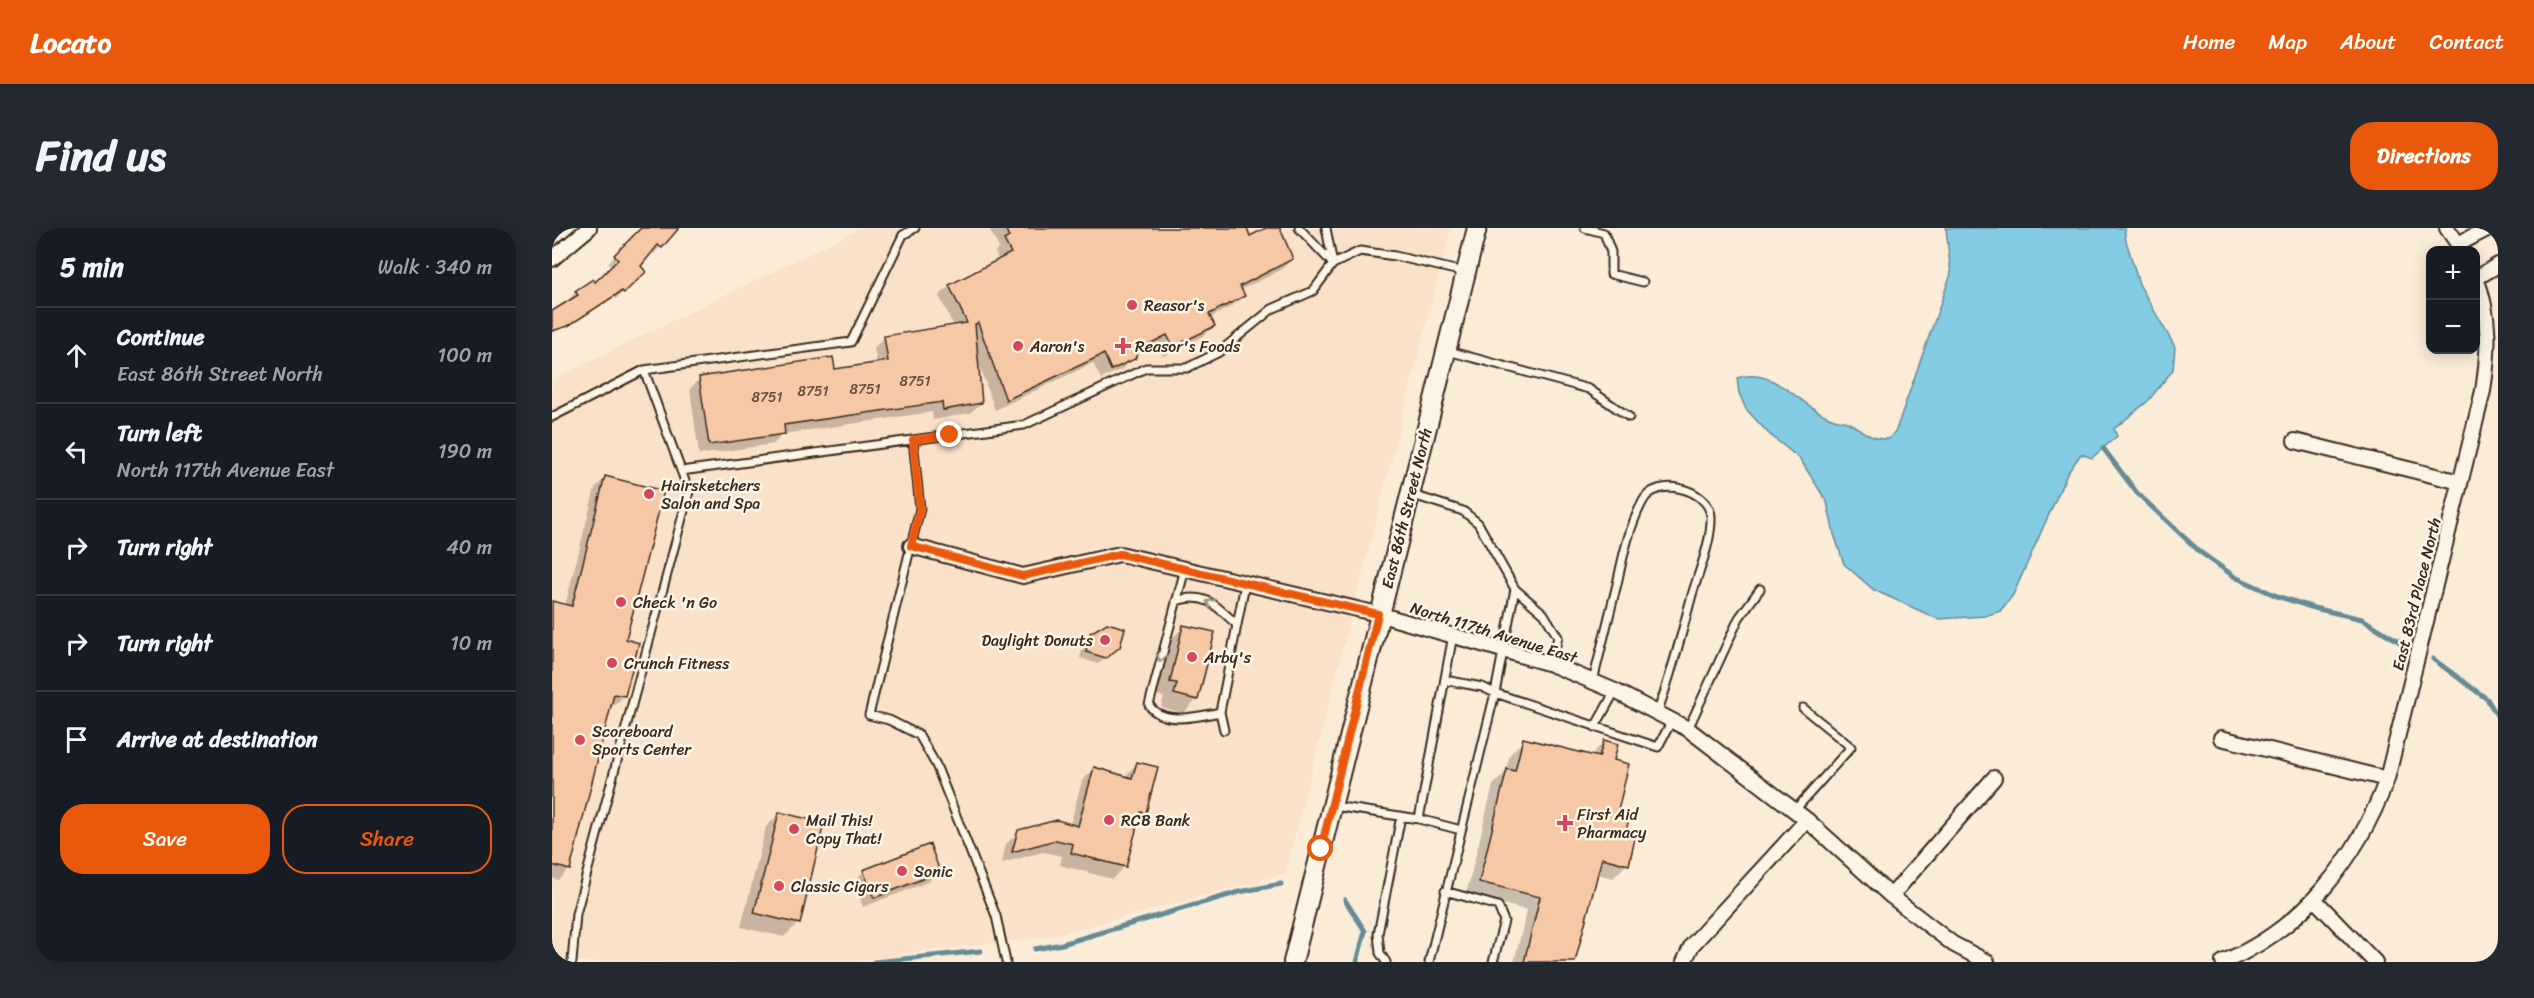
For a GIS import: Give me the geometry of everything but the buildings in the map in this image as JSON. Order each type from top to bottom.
[{"type":"main road","name":"East 86th Street North","points":[[1293,962],[1378,614],[1477,228]]},
{"type":"street","points":[[552,259],[589,228]]},
{"type":"street","points":[[2447,228],[2459,246]]},
{"type":"street","points":[[2462,246],[2489,228]]},
{"type":"street","points":[[2480,276],[2498,265]]},
{"type":"street","name":"East 83rd Place North","points":[[2314,899],[2339,872],[2362,835],[2374,815],[2387,780],[2483,391],[2488,346],[2485,301],[2480,288]]},
{"type":"street","points":[[2295,441],[2460,482]]},
{"type":"street","name":"North 117th Avenue East","points":[[911,546],[1023,576],[1120,554],[1378,614],[1551,664],[1615,691],[1688,729],[1807,820],[1891,896],[1953,944],[1987,962]]},
{"type":"street","points":[[2221,738],[2387,780]]},
{"type":"street","points":[[1891,896],[1994,778]]},
{"type":"street","points":[[1684,962],[1692,945],[1807,820]]},
{"type":"street","points":[[2223,962],[2277,932],[2314,899],[2375,962]]},
{"type":"lane","points":[[552,417],[644,369],[851,342],[903,235],[915,228]]},
{"type":"lane","points":[[1299,228],[1333,264]]},
{"type":"lane","points":[[1326,228],[1333,264]]},
{"type":"lane","points":[[1585,228],[1604,233],[1611,252],[1611,273],[1643,282]]},
{"type":"lane","points":[[681,471],[1024,425],[1146,368],[1187,368],[1219,352],[1272,309],[1313,291],[1333,264],[1360,250],[1465,272]]},
{"type":"lane","points":[[1446,350],[1589,389],[1629,417]]},
{"type":"lane","points":[[572,962],[576,914],[689,492],[644,369]]},
{"type":"lane","points":[[913,440],[920,509],[869,715],[889,720],[919,735],[936,765],[996,916],[1006,962]]},
{"type":"lane","points":[[1593,681],[1626,546],[1644,499],[1653,491],[1672,488],[1694,494],[1708,505],[1711,518],[1706,547],[1672,674],[1658,713]]},
{"type":"lane","points":[[1409,493],[1463,511],[1478,523],[1515,589],[1544,614],[1558,637],[1551,664]]},
{"type":"lane","points":[[1185,569],[1149,705],[1152,710],[1162,716],[1193,717],[1220,712]]},
{"type":"lane","points":[[1224,730],[1220,712],[1245,584]]},
{"type":"lane","points":[[1430,962],[1495,693],[1515,589]]},
{"type":"lane","points":[[1688,729],[1739,618],[1760,589]]},
{"type":"lane","points":[[1176,601],[1189,597],[1202,598],[1218,607],[1237,625]]},
{"type":"lane","points":[[1419,819],[1453,635]]},
{"type":"lane","points":[[1445,680],[1482,687],[1658,747],[1672,720]]},
{"type":"lane","points":[[1595,727],[1615,691]]},
{"type":"lane","points":[[1794,811],[1851,747],[1803,708]]},
{"type":"lane","points":[[1331,805],[1419,819],[1461,830]]},
{"type":"lane","points":[[1386,962],[1380,952],[1378,934],[1401,816]]},
{"type":"lane","points":[[1446,891],[1498,906],[1504,921],[1493,962]]},
{"type":"shaded area","points":[[862,228],[1451,228],[1285,874],[1049,937],[922,951],[853,962],[552,962],[552,380]]},
{"type":"water","points":[[1946,228],[2125,228],[2125,237],[2139,284],[2175,347],[2173,370],[2148,401],[2114,429],[2117,436],[2092,458],[2081,454],[2067,474],[2013,595],[2000,611],[1985,616],[1938,619],[1874,590],[1844,564],[1827,502],[1800,459],[1769,434],[1746,409],[1739,393],[1737,378],[1763,377],[1786,388],[1831,418],[1847,422],[1876,438],[1889,439],[1896,430],[1951,274]]},
{"type":"waterway","points":[[2103,448],[2137,493],[2200,552],[2235,577],[2277,596],[2314,608],[2362,619],[2405,645]]},
{"type":"waterway","points":[[2433,659],[2487,699],[2498,717]]},
{"type":"waterway","points":[[1035,949],[1062,944],[1239,892],[1281,884]]},
{"type":"waterway","points":[[1345,900],[1365,931],[1357,962]]},
{"type":"waterway","points":[[874,962],[981,951]]},
{"type":"place","name":"Reasor's","points":[[1132,305]]},
{"type":"place","name":"Aaron's","points":[[1018,346]]},
{"type":"place","name":"Reasor's Foods","points":[[1123,346]]},
{"type":"place","name":"Hairsketchers Salon and Spa","points":[[649,494]]},
{"type":"place","name":"Check 'n Go","points":[[621,602]]},
{"type":"place","name":"Daylight Donuts","points":[[1105,640]]},
{"type":"place","name":"Arby's","points":[[1192,657]]},
{"type":"place","name":"Crunch Fitness","points":[[612,663]]},
{"type":"place","name":"Scoreboard Sports Center","points":[[580,740]]},
{"type":"place","name":"RCB Bank","points":[[1109,820]]},
{"type":"place","name":"First Aid Pharmacy","points":[[1565,823]]},
{"type":"place","name":"Mail This! Copy That!","points":[[794,829]]},
{"type":"place","name":"Sonic","points":[[902,871]]},
{"type":"place","name":"Classic Cigars","points":[[779,886]]},
{"type":"route","points":[[950,435],[913,440],[920,509],[911,546],[1023,576],[1120,554],[1378,614],[1321,849]]}]
